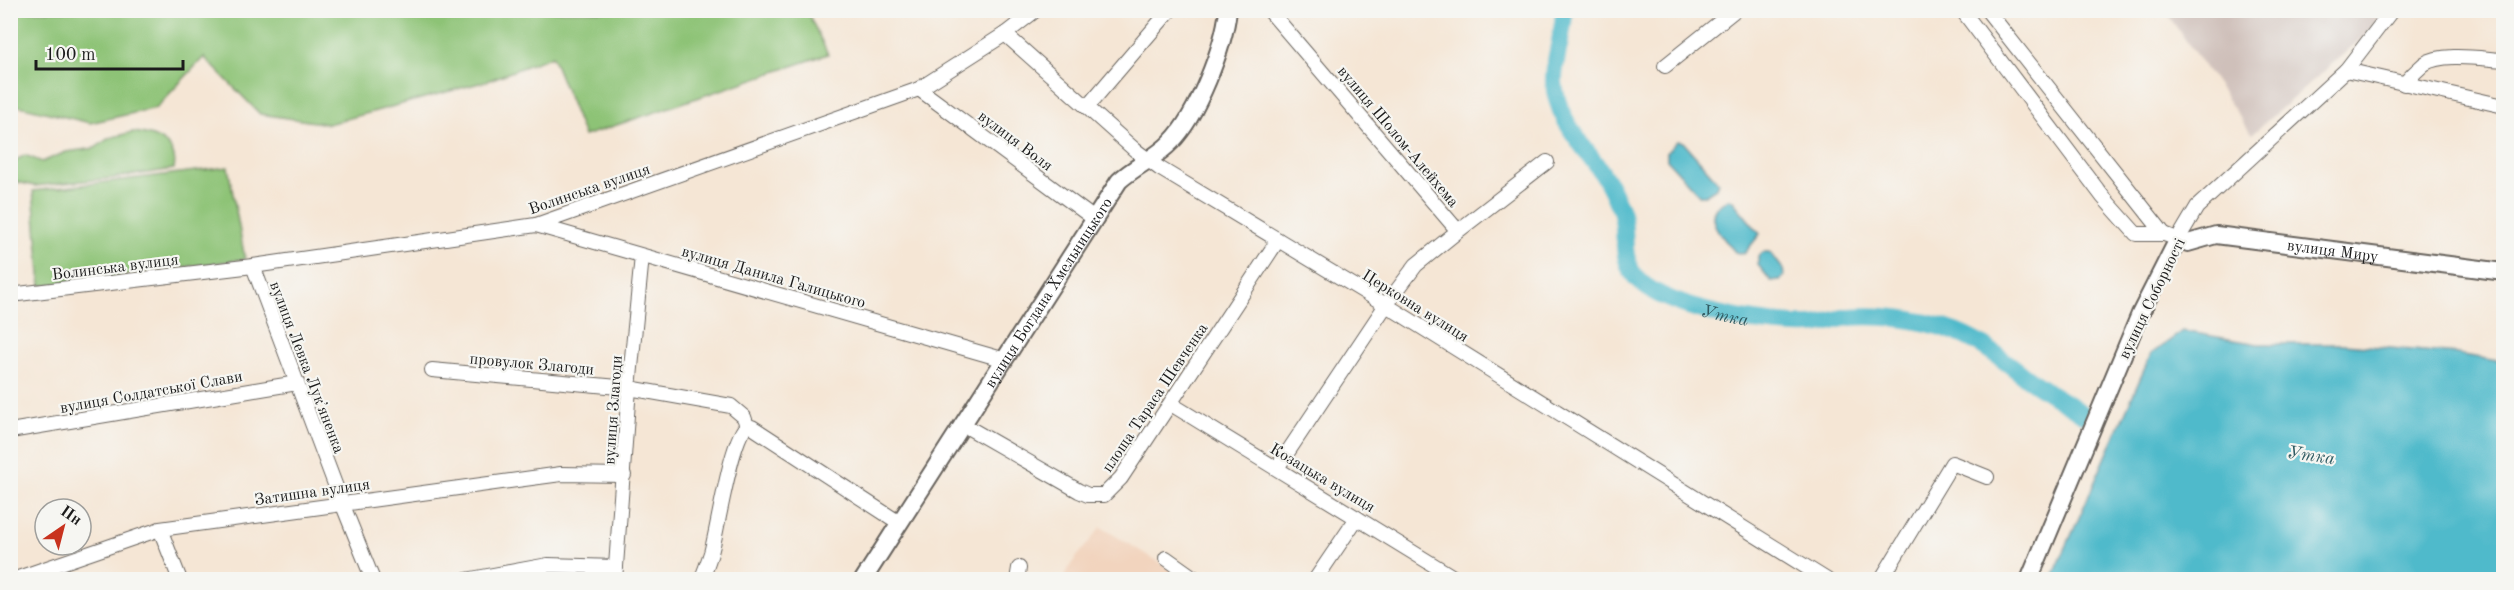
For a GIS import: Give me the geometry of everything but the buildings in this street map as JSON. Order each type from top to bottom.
[{"type":"main road","name":"вулиця Богдана Хмельницького","points":[[863,579],[1093,218],[1119,181],[1161,152],[1181,131],[1211,76],[1228,10]]},
{"type":"main road","name":"вулиця Миру","points":[[2171,237],[2188,243],[2216,236],[2504,272]]},
{"type":"main road","name":"вулиця Соборності","points":[[2028,579],[2140,314],[2165,262],[2171,237]]},
{"type":"street","name":"Волинська вулиця","points":[[10,295],[253,266],[536,225],[919,89],[1005,34],[1036,10]]},
{"type":"street","points":[[1087,107],[1170,10]]},
{"type":"street","name":"вулиця Шолом-Алейхема","points":[[1269,10],[1458,231],[1416,265],[1386,304],[1277,468]]},
{"type":"street","points":[[1665,66],[1735,10]]},
{"type":"street","name":"вулиця Миру","points":[[1962,10],[2103,197],[2136,234],[2171,237]]},
{"type":"street","points":[[1987,10],[2171,237]]},
{"type":"street","name":"вулиця Соборності","points":[[2171,237],[2197,207],[2346,70],[2392,10]]},
{"type":"street","name":"Церковна вулиця","points":[[1005,34],[1149,160],[1386,304],[1827,579]]},
{"type":"street","points":[[2404,84],[2425,63],[2434,59],[2445,57],[2504,60]]},
{"type":"street","points":[[2346,70],[2504,106]]},
{"type":"street","name":"вулиця Воля","points":[[919,89],[1093,218]]},
{"type":"street","points":[[1458,231],[1547,162]]},
{"type":"street","name":"вулиця Данила Галицького","points":[[536,225],[1002,360]]},
{"type":"street","name":"площа Тараса Шевченка","points":[[962,423],[1079,491],[1096,496],[1108,492],[1121,478],[1171,404],[1278,240]]},
{"type":"street","name":"вулиця Злагоди","points":[[466,579],[548,565],[616,573],[629,388],[642,256]]},
{"type":"street","name":"вулиця Левка Лукʼяненка","points":[[253,266],[342,503],[374,579]]},
{"type":"street","name":"провулок Злагоди","points":[[432,370],[629,388],[731,406],[744,417],[747,426],[752,427],[898,522]]},
{"type":"street","name":"вулиця Солдатської Слави","points":[[10,431],[297,383]]},
{"type":"street","name":"Козацька вулиця","points":[[1171,404],[1458,579]]},
{"type":"street","points":[[701,579],[711,552],[734,453],[740,434],[747,426]]},
{"type":"street","points":[[1881,579],[1952,463],[1987,477]]},
{"type":"street","name":"Затишна вулиця","points":[[12,579],[160,529],[561,474],[624,476]]},
{"type":"street","points":[[1315,579],[1357,518]]},
{"type":"street","points":[[160,529],[180,579]]},
{"type":"street","points":[[1166,558],[1197,579]]},
{"type":"shaded area","points":[[2165,11],[2380,11],[2372,29],[2252,134]]},
{"type":"shaded area","points":[[1101,527],[1180,575],[1177,580],[1062,580],[1072,563]]},
{"type":"green space","points":[[10,11],[807,11],[828,54],[584,136],[552,56],[487,81],[328,124],[260,114],[204,57],[156,108],[90,123],[11,104]]},
{"type":"green space","points":[[133,132],[157,138],[169,146],[175,160],[174,169],[35,186],[17,182],[11,175],[16,160],[25,155],[42,162],[66,152],[95,148],[109,138]]},
{"type":"green space","points":[[228,167],[245,259],[41,286],[33,191]]},
{"type":"water","points":[[1677,141],[1683,142],[1718,182],[1716,188],[1705,195],[1699,195],[1667,160],[1667,152]]},
{"type":"water","points":[[1728,199],[1732,200],[1760,234],[1744,254],[1735,252],[1718,232],[1713,219],[1716,208]]},
{"type":"water","points":[[1763,252],[1770,252],[1783,269],[1784,276],[1780,281],[1771,281],[1758,265],[1758,256]]},
{"type":"water","points":[[2183,331],[2258,344],[2345,344],[2458,354],[2503,362],[2503,579],[2052,579],[2151,354]]},
{"type":"waterway","name":"Утка","points":[[1564,10],[1554,74],[1557,99],[1570,128],[1599,169],[1615,197],[1622,214],[1625,251],[1629,265],[1644,285],[1687,306],[1768,323],[1815,325],[1845,318],[1869,316],[1927,323],[1970,339],[2083,414]]}]
